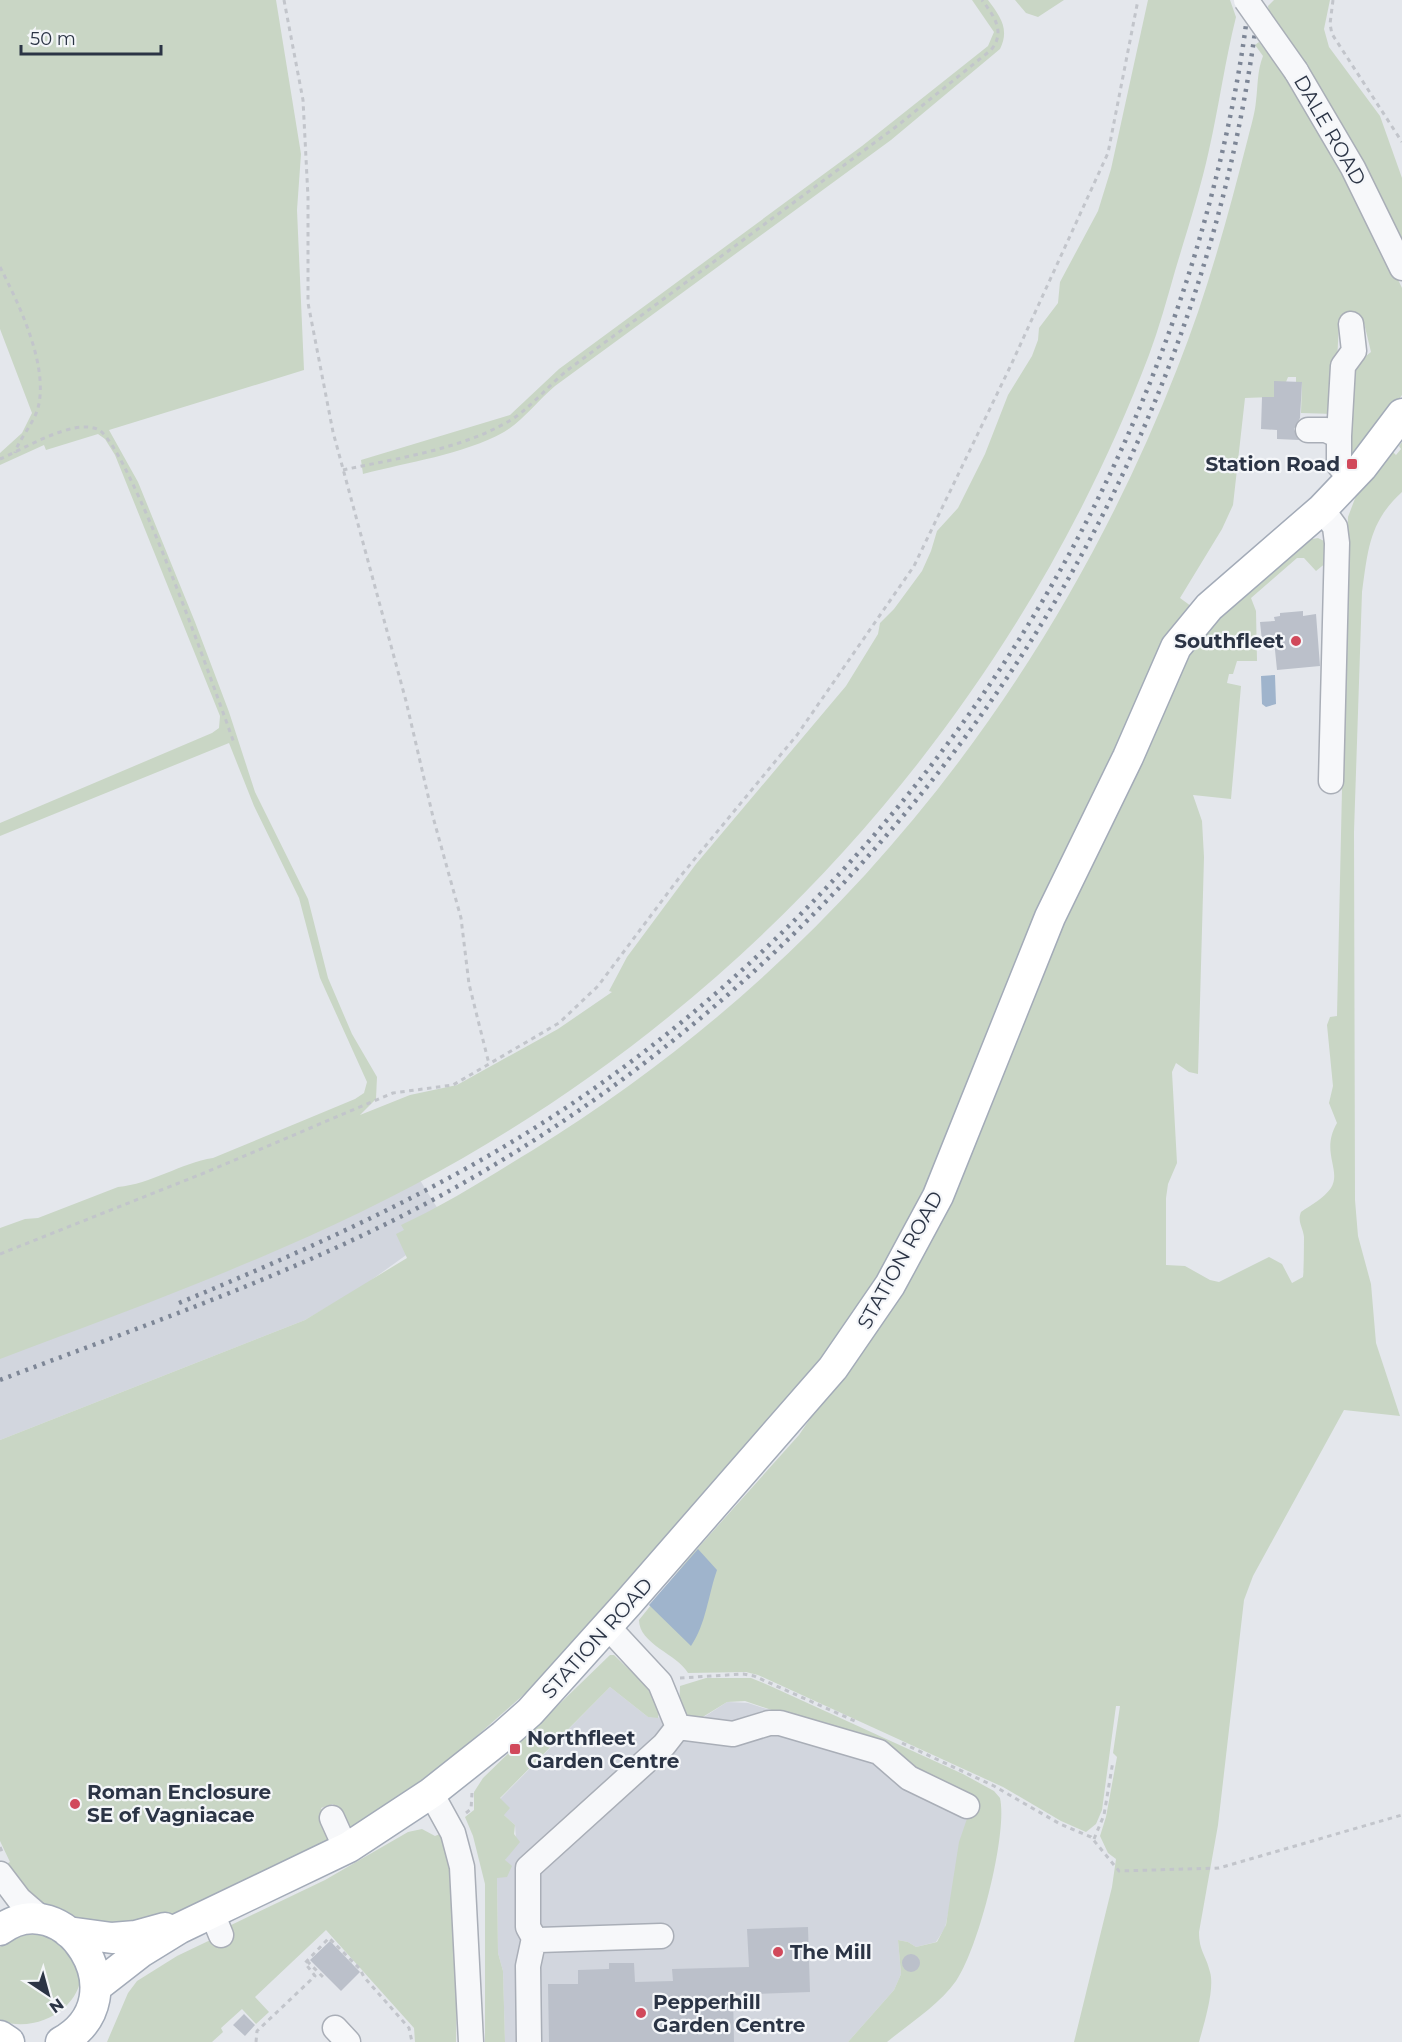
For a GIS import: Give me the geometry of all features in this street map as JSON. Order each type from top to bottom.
[{"type":"main road","name":"STATION ROAD","points":[[68,1932],[112,1938],[136,1936],[163,1928],[216,1924],[346,1849],[431,1793],[530,1712],[607,1626],[833,1368],[895,1276],[938,1196],[1050,917],[1128,757],[1174,652],[1188,631],[1209,607],[1322,509],[1350,479],[1402,414]]},
{"type":"main road","points":[[0,1929],[26,1918],[42,1918],[68,1932],[87,1952],[93,1967],[96,1987],[94,2007],[87,2030],[75,2032],[61,2042]]},
{"type":"main road","name":"STATION ROAD","points":[[96,1987],[141,1952],[180,1928]]},
{"type":"main road","points":[[0,2036],[9,2042]]},
{"type":"street","name":"DALE ROAD","points":[[1246,0],[1296,71],[1353,168],[1402,268]]},
{"type":"street","points":[[1350,479],[1339,465],[1339,436],[1343,364],[1354,351],[1351,324]]},
{"type":"street","points":[[1308,430],[1326,430],[1339,436]]},
{"type":"street","points":[[1322,509],[1335,527],[1337,543],[1331,781]]},
{"type":"street","points":[[607,1626],[662,1686],[678,1727]]},
{"type":"street","points":[[678,1727],[733,1734],[769,1723],[780,1723],[879,1752],[909,1778],[967,1806]]},
{"type":"street","points":[[529,2042],[528,1966],[534,1938],[528,1927],[528,1868],[656,1751],[678,1727]]},
{"type":"street","points":[[431,1793],[453,1833],[462,1867],[471,2042]]},
{"type":"street","points":[[332,1818],[346,1849]]},
{"type":"street","points":[[0,1874],[19,1899],[42,1918]]},
{"type":"street","points":[[534,1938],[540,1940],[661,1936]]},
{"type":"path","points":[[284,0],[303,100],[308,197],[308,303],[343,470],[406,701],[433,817],[461,918],[469,984],[489,1064]]},
{"type":"path","points":[[343,470],[463,440],[495,428],[524,410],[568,369],[897,126],[991,51],[997,41],[998,27],[982,0]]},
{"type":"path","points":[[0,1254],[204,1173],[393,1093],[453,1085],[565,1018],[598,986],[686,869],[797,735],[914,566],[1011,365],[1108,153],[1138,0]]},
{"type":"path","points":[[1333,0],[1330,24],[1332,34],[1402,142]]},
{"type":"path","points":[[0,267],[29,334],[39,380],[40,398],[36,417],[15,453]]},
{"type":"path","points":[[0,459],[79,426],[99,429],[109,438],[126,469],[154,535],[219,696],[234,743]]},
{"type":"path","points":[[662,1686],[675,1679],[748,1675],[860,1723]]},
{"type":"path","points":[[892,1738],[994,1786],[1060,1824],[1094,1839],[1117,1871],[1214,1869],[1402,1815]]},
{"type":"path","points":[[1094,1839],[1104,1815],[1113,1761]]},
{"type":"path","points":[[256,2042],[257,2031],[315,1976],[305,1965],[330,1938],[360,1969],[364,1977],[409,2028],[412,2042]]},
{"type":"path","points":[[307,1961],[325,1979]]},
{"type":"shaded area","points":[[398,1145],[448,1225],[363,1286],[305,1320],[0,1440],[0,1295]]},
{"type":"shaded area","points":[[610,1687],[648,1717],[701,1719],[727,1702],[748,1703],[837,1732],[968,1793],[970,1810],[945,1928],[936,1942],[916,1947],[898,1940],[901,1974],[894,1990],[848,2042],[505,2042],[503,1971],[498,1953],[497,1877],[507,1877],[505,1860],[516,1838],[515,1825],[504,1815],[500,1799]]},
{"type":"green space","points":[[0,0],[276,0],[301,154],[297,210],[304,370],[109,430],[138,482],[195,622],[229,712],[255,792],[308,899],[328,978],[352,1034],[377,1077],[376,1099],[360,1115],[410,1095],[457,1085],[558,1029],[612,992],[609,991],[627,957],[696,864],[846,686],[878,634],[880,623],[894,609],[922,571],[937,531],[958,508],[985,454],[1008,395],[1032,356],[1038,340],[1039,328],[1058,303],[1060,282],[1098,211],[1111,169],[1148,0],[1230,0],[1236,17],[1213,133],[1163,313],[1149,355],[1096,479],[1032,597],[958,710],[875,815],[784,914],[684,1004],[577,1086],[463,1158],[408,1188],[294,1243],[176,1292],[0,1359],[0,1228],[25,1219],[38,1218],[118,1187],[142,1182],[189,1164],[213,1158],[355,1099],[364,1093],[367,1082],[320,978],[299,898],[254,806],[229,743],[0,836],[0,823],[212,733],[219,728],[220,716],[115,455],[105,439],[98,434],[46,450],[44,445],[0,465],[0,453],[22,433],[32,413],[0,329]]},
{"type":"green space","points":[[972,0],[988,0],[1000,17],[1004,35],[1000,49],[891,140],[555,386],[518,422],[504,432],[471,447],[363,474],[361,460],[510,415],[559,369],[862,146],[988,46],[994,32]]},
{"type":"green space","points":[[1015,0],[1064,0],[1038,17],[1026,13]]},
{"type":"green space","points":[[1274,0],[1330,0],[1324,29],[1329,47],[1380,116],[1402,178],[1402,256],[1269,13],[1268,6]]},
{"type":"green space","points":[[1259,42],[1300,96],[1347,171],[1402,288],[1402,395],[1354,460],[1346,452],[1353,424],[1353,366],[1371,352],[1364,323],[1360,320],[1339,325],[1334,414],[1301,413],[1302,382],[1296,382],[1296,377],[1288,377],[1286,382],[1274,382],[1274,397],[1245,398],[1233,505],[1222,529],[1180,598],[1195,609],[967,1109],[872,1306],[529,1690],[429,1778],[347,1832],[333,1804],[321,1808],[331,1827],[327,1844],[145,1928],[68,1917],[34,1900],[4,1865],[10,1862],[0,1841],[0,1440],[305,1320],[407,1258],[396,1234],[404,1230],[401,1225],[452,1199],[533,1150],[641,1077],[741,996],[834,908],[919,813],[996,711],[1064,603],[1125,489],[1177,369],[1216,255],[1254,115],[1263,56],[1255,45]]},
{"type":"green space","points":[[1402,442],[1402,492],[1391,503],[1376,526],[1369,550],[1362,592],[1354,832],[1355,1200],[1358,1236],[1371,1284],[1376,1343],[1400,1416],[1344,1410],[1253,1576],[1244,1600],[1218,1825],[1199,1932],[1200,1944],[1211,1979],[1211,1988],[1199,2042],[1074,2042],[1112,1887],[1116,1859],[1108,1853],[1100,1836],[1106,1817],[1117,1757],[1113,1753],[1120,1706],[1116,1706],[1102,1810],[1096,1824],[1086,1832],[1061,1821],[1003,1787],[758,1675],[746,1672],[688,1673],[683,1666],[645,1636],[639,1620],[689,1558],[799,1435],[866,1336],[977,1123],[1182,649],[1301,541],[1318,538],[1326,542],[1327,562],[1316,571],[1304,558],[1297,558],[1251,598],[1256,611],[1257,661],[1237,661],[1233,674],[1229,674],[1227,683],[1241,686],[1231,799],[1193,795],[1202,821],[1204,857],[1198,1074],[1189,1072],[1176,1063],[1172,1072],[1177,1163],[1168,1184],[1166,1198],[1166,1265],[1185,1266],[1210,1280],[1219,1282],[1269,1257],[1282,1264],[1292,1283],[1303,1277],[1304,1237],[1300,1222],[1301,1212],[1328,1192],[1334,1181],[1330,1143],[1337,1123],[1329,1103],[1333,1086],[1327,1025],[1330,1017],[1337,1016],[1348,517],[1359,488],[1393,452],[1396,455],[1401,449],[1399,446]]},
{"type":"green space","points":[[610,1655],[614,1655],[650,1691],[658,1709],[658,1718],[648,1717],[610,1687],[500,1798],[510,1808],[504,1815],[515,1825],[514,1834],[520,1842],[505,1860],[512,1866],[507,1877],[497,1878],[498,1953],[503,1971],[505,2042],[485,2042],[485,1884],[473,1836],[465,1817],[474,1810],[474,1792],[483,1778]]},
{"type":"green space","points":[[706,1678],[751,1678],[963,1774],[994,1791],[1000,1798],[1000,1837],[995,1864],[982,1919],[965,1966],[941,1998],[887,2042],[848,2042],[894,1990],[901,1974],[898,1940],[916,1947],[937,1942],[946,1925],[959,1842],[970,1810],[968,1793],[837,1732],[745,1701],[727,1702],[693,1723],[679,1710],[680,1686]]},
{"type":"green space","points":[[422,1829],[435,1836],[440,1834],[452,1876],[457,1935],[456,2042],[415,2042],[414,2028],[326,1930],[255,1997],[269,2012],[256,2024],[242,2009],[221,2028],[223,2032],[212,2042],[107,2042],[128,1993],[137,1981],[177,1956],[225,1933],[227,1927],[325,1880],[408,1832]]},
{"type":"green space","points":[[35,1934],[62,1944],[77,1958],[81,1975],[76,1992],[64,2007],[47,2019],[25,2024],[0,2021],[0,1947],[19,1936]]},
{"type":"water","points":[[1275,675],[1276,704],[1266,707],[1262,704],[1261,676]]},
{"type":"water","points":[[698,1549],[717,1570],[703,1619],[691,1646],[649,1605]]},
{"type":"building","points":[[1274,381],[1302,382],[1300,418],[1294,429],[1299,440],[1277,439],[1277,430],[1261,429],[1262,397],[1274,397]]},
{"type":"building","name":"Southfleet","points":[[1303,611],[1303,616],[1316,614],[1320,666],[1277,670],[1274,640],[1262,641],[1260,622],[1275,621],[1274,617],[1280,616],[1280,613]]},
{"type":"building","name":"Pepperhill Garden Centre","points":[[808,1927],[810,1992],[733,1995],[734,2042],[549,2042],[548,1984],[578,1984],[578,1970],[609,1969],[609,1963],[634,1963],[635,1982],[673,1981],[672,1969],[749,1967],[747,1929]]},
{"type":"building","points":[[330,1941],[360,1972],[341,1991],[310,1960]]},
{"type":"building","points":[[911,1954],[917,1957],[920,1963],[917,1969],[911,1972],[905,1969],[902,1963],[905,1957]]},
{"type":"building","points":[[244,2014],[255,2025],[245,2036],[233,2025]]},
{"type":"railway","points":[[179,1303],[383,1212],[481,1160],[576,1101],[684,1020],[785,930],[877,832],[960,726],[1035,614],[1100,495],[1154,372],[1198,244],[1229,123],[1249,0]]},
{"type":"railway","points":[[0,1380],[233,1292],[290,1268],[347,1243],[458,1186],[615,1085],[758,968],[887,835],[1000,688],[1095,530],[1171,361],[1226,184],[1259,0]]},
{"type":"place","name":"Station Road","points":[[1352,464]]},
{"type":"place","name":"Southfleet","points":[[1296,641]]},
{"type":"place","name":"Northfleet Garden Centre","points":[[515,1749]]},
{"type":"place","name":"Roman Enclosure SE of Vagniacae","points":[[75,1804]]},
{"type":"place","name":"The Mill","points":[[778,1952]]},
{"type":"place","name":"Pepperhill Garden Centre","points":[[641,2013]]}]
